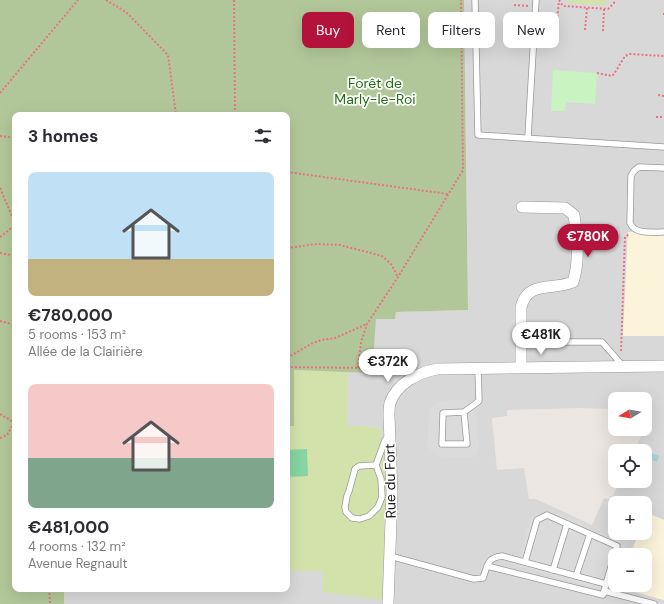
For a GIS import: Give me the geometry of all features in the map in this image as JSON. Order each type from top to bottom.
[{"type":"street","points":[[521,367],[521,307],[526,294],[534,289],[565,285],[573,282],[576,272],[576,234],[574,215],[565,208],[522,207]]},
{"type":"street","points":[[478,368],[664,366]]},
{"type":"street","name":"Rue du Fort","points":[[388,604],[392,492],[390,404],[396,391],[406,382],[422,372],[437,369],[478,368]]},
{"type":"lane","points":[[475,0],[478,135],[664,146]]},
{"type":"lane","points":[[528,137],[536,0]]},
{"type":"lane","points":[[664,168],[639,167],[634,171],[631,176],[630,223],[631,227],[636,231],[664,232]]},
{"type":"lane","points":[[522,342],[602,342],[623,367]]},
{"type":"lane","points":[[464,412],[466,444],[442,444],[443,413],[464,412],[479,401],[478,368]]},
{"type":"lane","points":[[376,465],[359,466],[356,469],[345,506],[346,512],[352,518],[360,519],[369,516],[378,507],[382,498],[381,480],[376,465],[385,440],[390,436]]},
{"type":"lane","points":[[487,566],[603,595],[617,546],[547,515],[537,520],[525,562]]},
{"type":"lane","points":[[552,570],[567,524]]},
{"type":"lane","points":[[576,576],[590,534]]},
{"type":"lane","points":[[390,556],[474,579],[483,578],[489,560],[494,557],[502,556],[606,584]]},
{"type":"lane","points":[[604,591],[654,604]]},
{"type":"path","points":[[0,93],[78,0]]},
{"type":"path","points":[[106,0],[126,12],[168,55],[176,112]]},
{"type":"path","points":[[234,0],[235,112]]},
{"type":"path","points":[[358,368],[361,342],[367,324],[398,277],[463,170],[461,0]]},
{"type":"path","points":[[558,12],[559,0],[563,6],[608,9],[614,3],[614,0]]},
{"type":"path","points":[[514,5],[536,6]]},
{"type":"path","points":[[585,30],[587,8]]},
{"type":"path","points":[[603,31],[604,9]]},
{"type":"path","points":[[597,73],[612,76],[626,56],[630,54],[664,56]]},
{"type":"path","points":[[658,95],[664,96]]},
{"type":"path","points":[[656,117],[664,117]]},
{"type":"path","points":[[0,136],[12,138]]},
{"type":"path","points":[[290,172],[448,194]]},
{"type":"path","points":[[0,188],[12,217]]},
{"type":"path","points":[[0,237],[12,227]]},
{"type":"path","points":[[623,367],[621,349],[625,237],[636,231]]},
{"type":"path","points":[[290,248],[317,244],[340,245],[382,256],[391,264],[398,277]]},
{"type":"path","points":[[0,257],[1,253],[12,255]]},
{"type":"path","points":[[0,321],[12,324]]},
{"type":"path","points":[[290,356],[311,344],[322,340],[335,338],[367,324]]},
{"type":"path","points":[[290,367],[366,368]]},
{"type":"path","points":[[372,368],[406,369]]},
{"type":"path","points":[[0,414],[12,420]]},
{"type":"path","points":[[0,438],[7,435],[12,427]]},
{"type":"path","points":[[49,592],[50,604]]},
{"type":"shaded area","points":[[464,0],[664,0],[664,234],[628,232],[623,336],[664,336],[664,520],[652,515],[652,496],[613,496],[617,488],[652,488],[652,444],[637,444],[641,436],[652,436],[652,392],[608,392],[608,409],[507,410],[507,416],[492,418],[497,470],[524,468],[529,499],[536,499],[592,525],[604,498],[608,499],[608,540],[636,540],[633,548],[608,548],[608,592],[634,592],[664,600],[664,604],[64,604],[64,592],[290,592],[290,571],[323,571],[323,592],[380,445],[382,429],[365,426],[347,426],[348,371],[372,372],[375,319],[395,319],[396,312],[468,310],[465,48],[495,48],[495,12],[464,12]]},
{"type":"shaded area","points":[[628,232],[664,234],[664,336],[623,336]]},
{"type":"shaded area","points":[[466,400],[476,411],[479,450],[474,457],[441,458],[427,447],[429,410],[437,401]]},
{"type":"shaded area","points":[[551,511],[584,522],[583,527],[608,536],[608,540],[619,540],[627,543],[625,548],[608,548],[608,592],[611,593],[517,566],[530,518],[539,513]]},
{"type":"shaded area","points":[[652,515],[664,520],[664,600],[634,592],[652,592],[652,548],[633,548],[636,540],[652,540]]},
{"type":"green space","name":"Forêt de Marly-le-Roi","points":[[0,0],[464,0],[464,12],[428,12],[428,48],[465,48],[468,310],[396,312],[395,319],[376,319],[372,373],[294,370],[294,426],[290,426],[290,112],[12,112],[12,592],[64,592],[64,604],[0,604]]},
{"type":"green space","points":[[568,0],[606,0],[606,5],[568,3]]},
{"type":"green space","points":[[553,70],[597,73],[595,104],[566,102],[565,111],[551,111]]},
{"type":"green space","points":[[294,370],[348,371],[347,426],[365,426],[382,429],[380,445],[387,446],[389,490],[384,600],[322,592],[323,571],[290,571],[290,426],[294,426]]},
{"type":"green space","points":[[307,449],[308,476],[290,477],[290,450]]},
{"type":"water","points":[[652,453],[659,456],[657,462],[652,460]]}]
